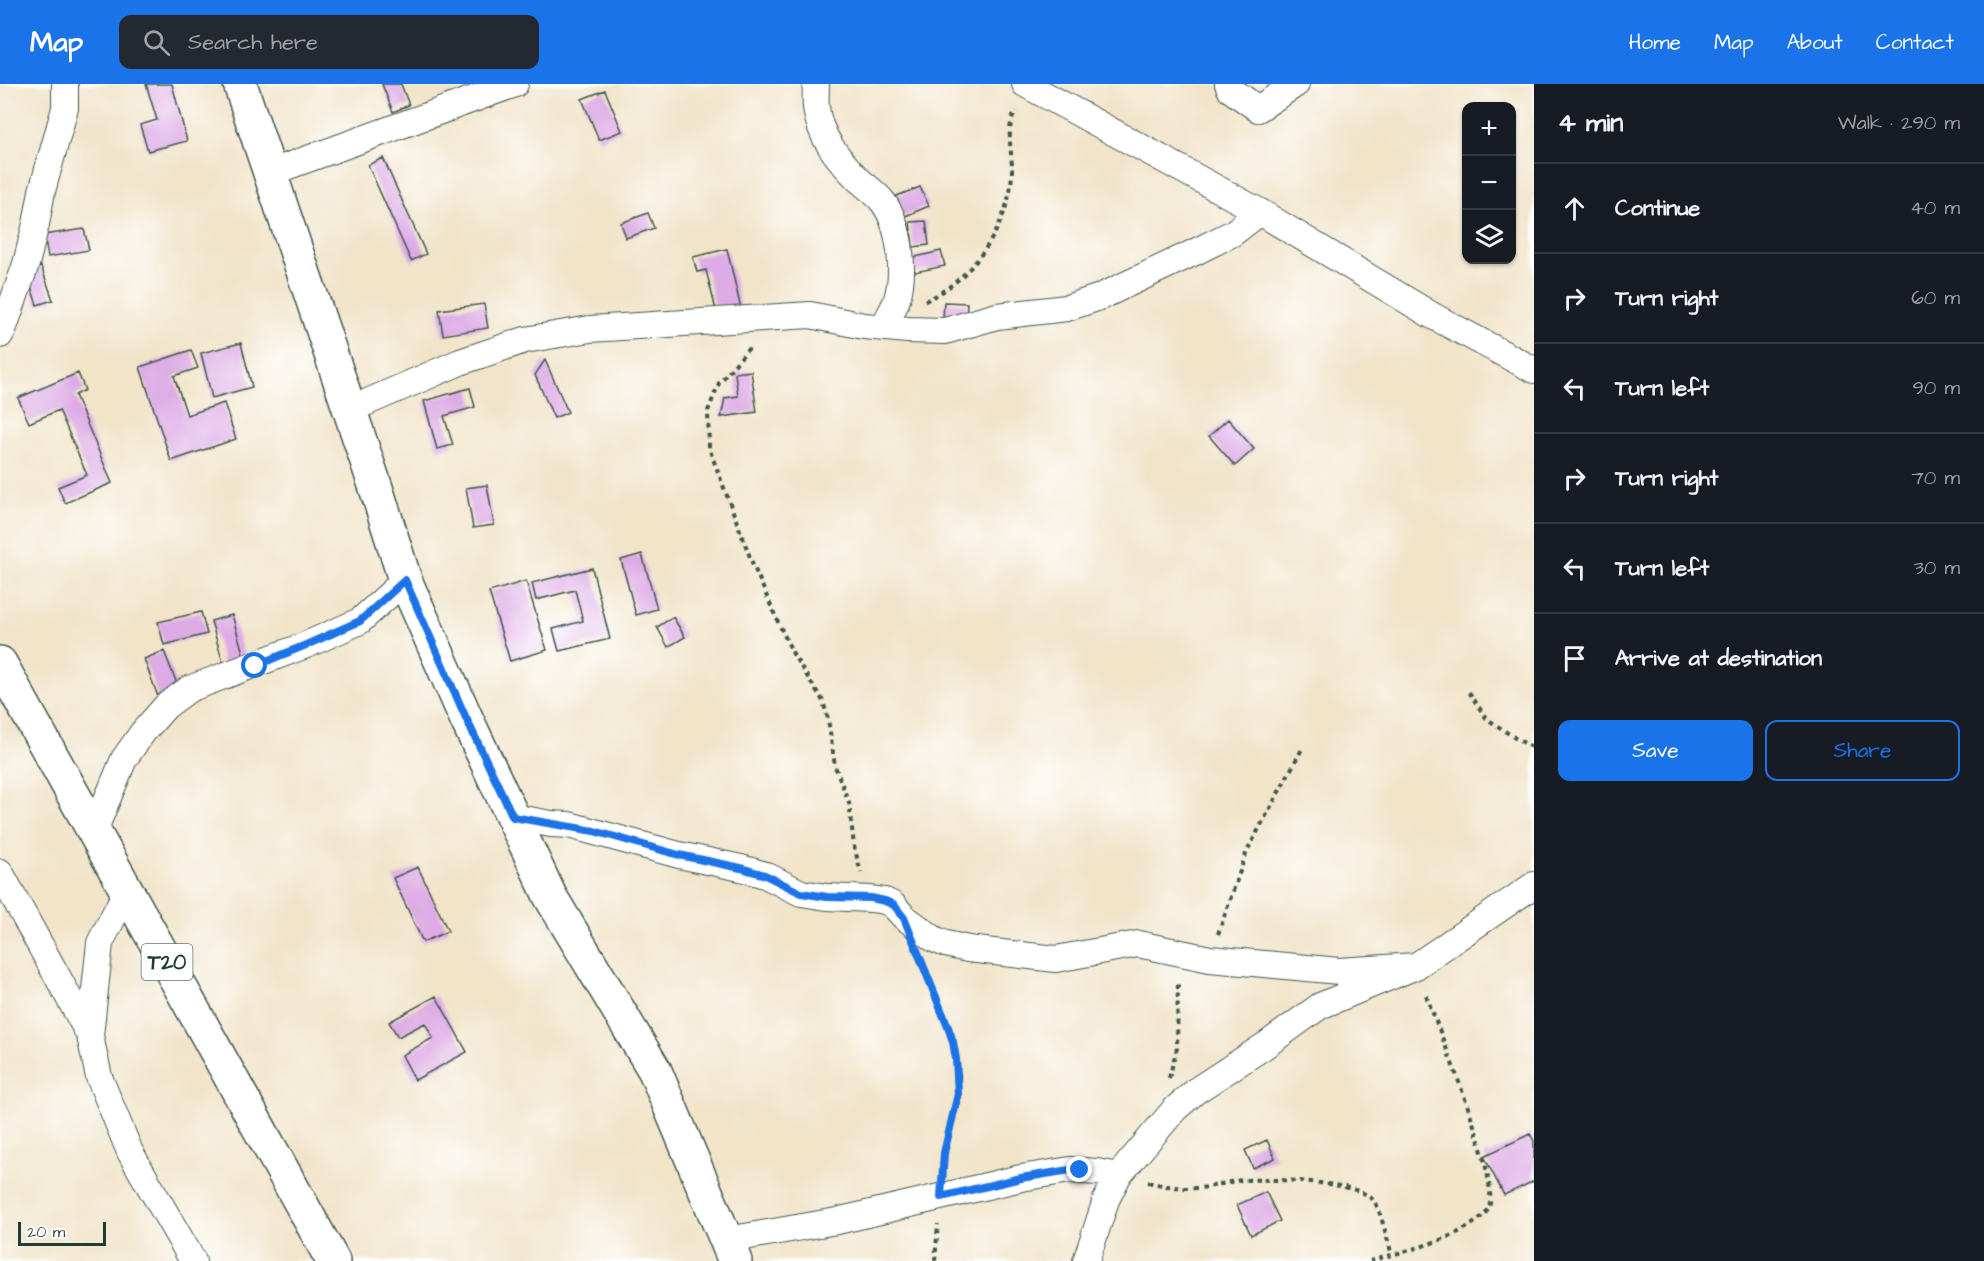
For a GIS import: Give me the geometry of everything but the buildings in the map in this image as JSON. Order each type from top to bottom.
[{"type":"street","points":[[0,335],[28,254],[42,191],[65,108],[65,84]]},
{"type":"street","points":[[240,84],[405,580],[466,718],[550,896],[655,1071],[731,1250],[837,1221],[1021,1178],[1070,1170],[1118,1176]]},
{"type":"street","points":[[269,173],[515,84]]},
{"type":"street","points":[[816,84],[816,107],[821,127],[834,152],[849,170],[883,202],[898,242],[902,279],[896,302],[885,323]]},
{"type":"street","points":[[1228,84],[1230,89],[1258,109],[1296,84]]},
{"type":"street","points":[[1036,85],[1260,212],[1433,316],[1534,370]]},
{"type":"street","points":[[350,410],[460,362],[525,340],[590,329],[810,315],[945,331],[997,316],[1067,309],[1100,297],[1233,233],[1260,212]]},
{"type":"street","points":[[94,831],[124,759],[142,732],[166,706],[189,689],[306,645],[360,621],[405,580]]},
{"type":"street","name":"T20","points":[[0,663],[333,1261]]},
{"type":"street","points":[[513,817],[577,827],[679,855],[741,868],[765,875],[801,893],[827,897],[871,898],[890,903],[904,918],[934,939],[946,944],[977,950],[1056,959],[1138,944],[1210,959],[1339,971],[1416,966]]},
{"type":"street","points":[[0,872],[90,1036],[99,1077],[130,1152],[194,1261]]},
{"type":"street","points":[[1086,1261],[1106,1200],[1118,1176],[1175,1109],[1197,1090],[1320,1006],[1416,966],[1534,885]]},
{"type":"street","points":[[90,1036],[100,943],[127,890]]},
{"type":"path","points":[[885,323],[929,300],[961,278],[981,255],[996,232],[1007,207],[1012,171],[1011,117],[1036,85]]},
{"type":"path","points":[[783,317],[750,346],[719,383],[708,411],[709,448],[753,565],[778,622],[794,656],[823,701],[835,766],[849,803],[854,846],[862,878],[871,898]]},
{"type":"path","points":[[1469,692],[1486,718],[1534,748]]},
{"type":"path","points":[[1210,959],[1247,850],[1302,749]]},
{"type":"path","points":[[904,918],[948,1027],[956,1059],[958,1094],[944,1153],[935,1261]]},
{"type":"path","points":[[1166,1088],[1177,1048],[1178,953]]},
{"type":"path","points":[[1370,1261],[1409,1251],[1468,1226],[1489,1209],[1492,1197],[1486,1162],[1416,966]]},
{"type":"path","points":[[1118,1176],[1186,1188],[1209,1187],[1244,1180],[1299,1180],[1354,1190],[1367,1195],[1376,1204],[1392,1254]]},
{"type":"route","points":[[255,666],[360,621],[405,580],[513,817],[569,825],[679,855],[741,868],[765,875],[801,893],[827,897],[871,898],[894,905],[904,918],[948,1027],[956,1059],[958,1094],[944,1153],[941,1197],[1021,1178],[1080,1170]]}]
